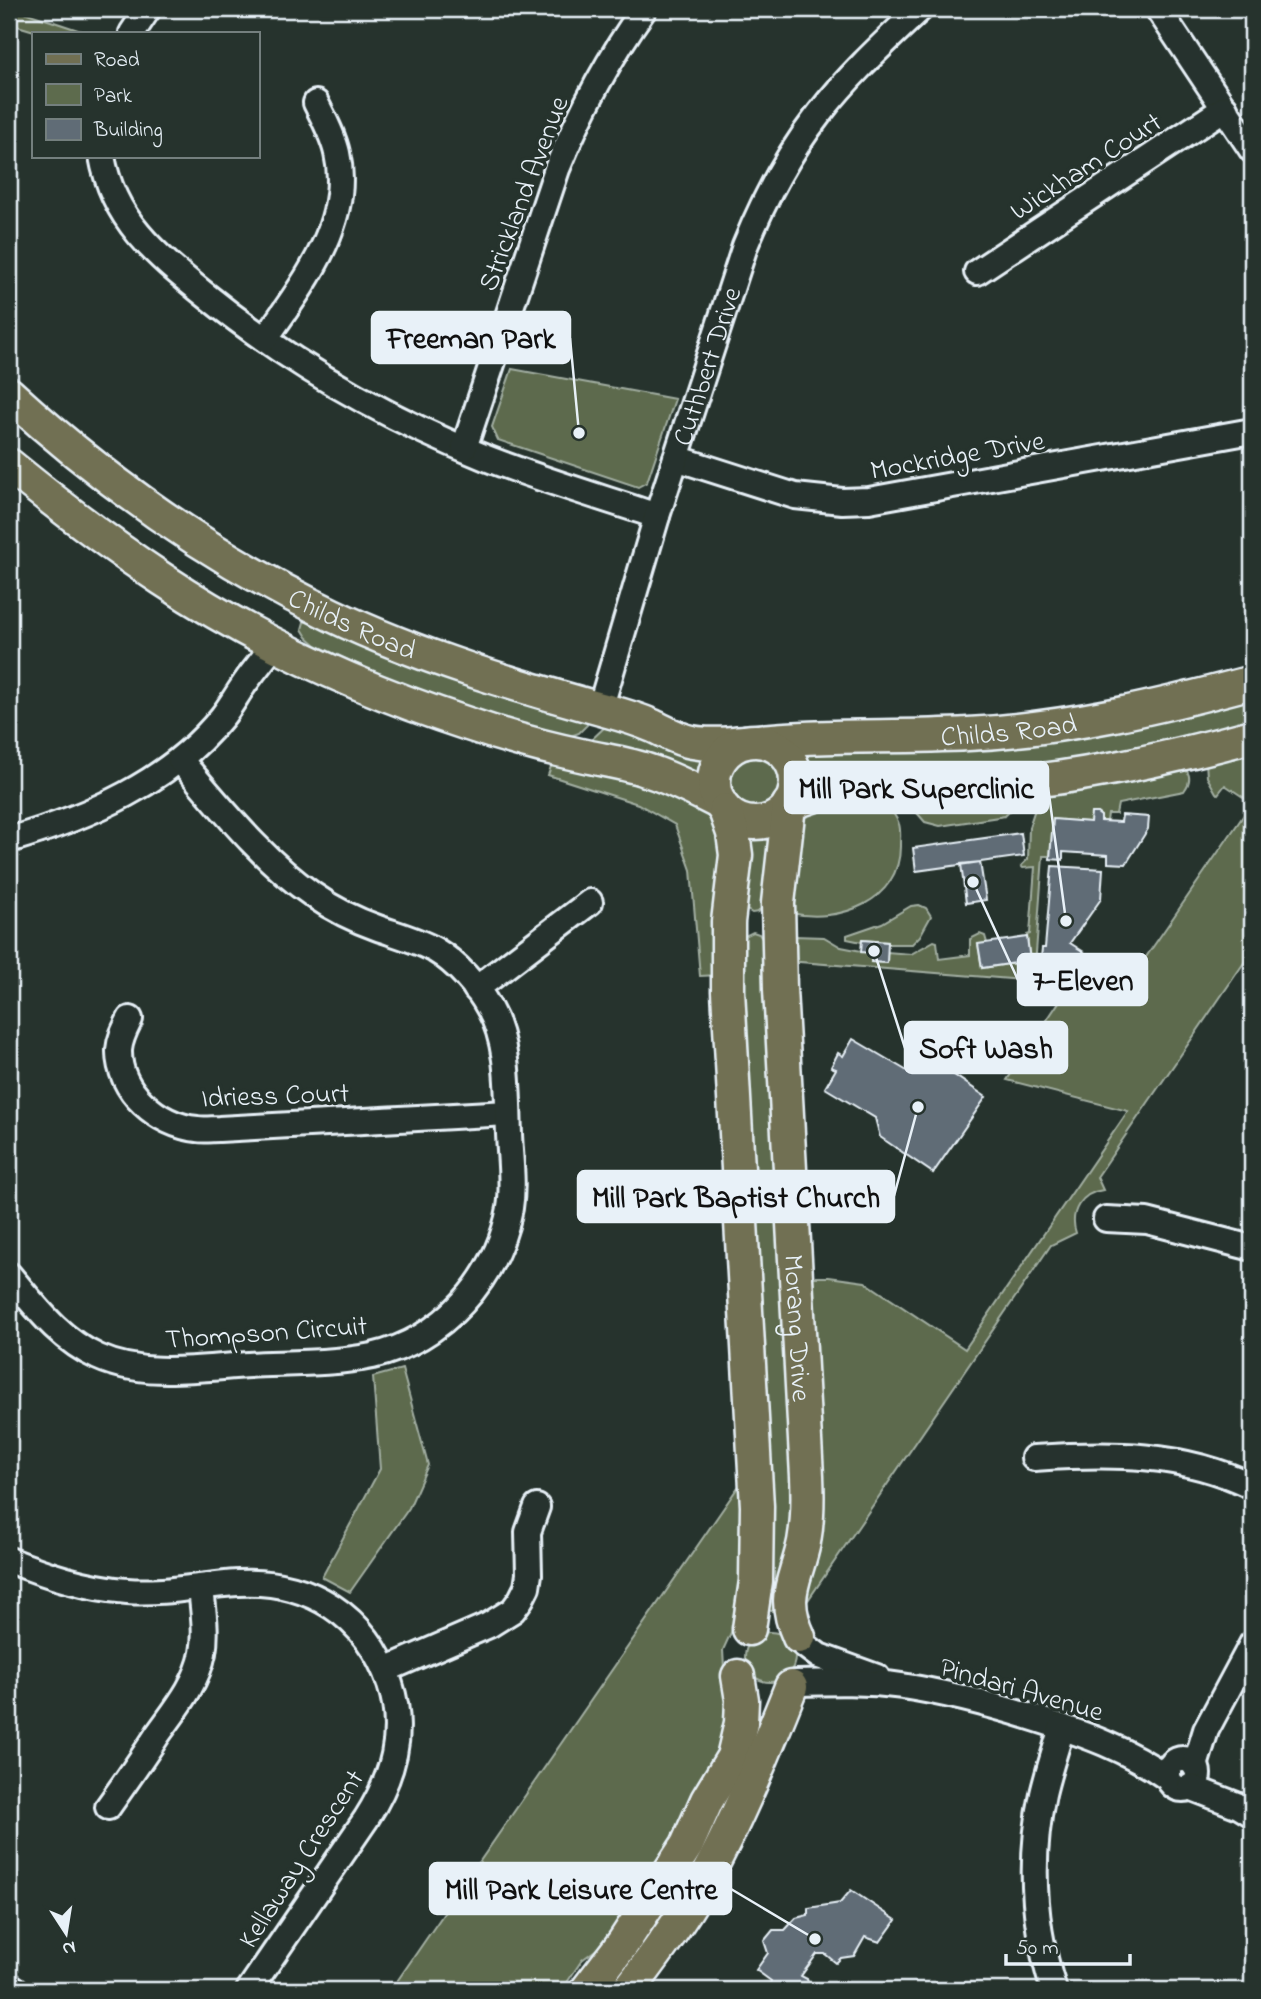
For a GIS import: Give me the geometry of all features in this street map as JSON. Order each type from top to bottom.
[{"type":"main road","name":"Childs Road","points":[[9,394],[91,465],[152,510],[200,542],[332,615],[474,672],[636,719],[689,742],[717,744],[802,737],[886,737],[1029,729],[1131,712],[1252,682]]},
{"type":"main road","name":"Childs Road","points":[[9,465],[100,537],[164,580],[216,612],[334,672],[469,725],[552,749],[655,772],[722,806]]},
{"type":"main road","points":[[269,640],[292,594]]},
{"type":"main road","name":"Cuthbert Drive","points":[[552,749],[585,737],[592,730],[600,709]]},
{"type":"main road","name":"Childs Road","points":[[789,805],[824,792],[842,789],[971,786],[1086,773],[1140,764],[1252,736]]},
{"type":"main road","points":[[752,741],[773,745],[784,753],[792,764],[796,778],[795,792],[789,805],[770,820],[758,823],[734,817],[722,806],[715,791],[714,778],[724,755],[733,747],[752,741]]},
{"type":"main road","name":"Morang Drive","points":[[789,805],[781,866],[778,923],[808,1498],[804,1539],[790,1592],[791,1615],[801,1640]]},
{"type":"main road","name":"Morang Drive","points":[[722,806],[733,833],[736,855],[727,922],[728,991],[757,1506],[756,1581],[749,1629]]},
{"type":"main road","points":[[727,922],[778,923]]},
{"type":"main road","points":[[587,1990],[623,1943],[687,1845],[707,1800],[733,1757],[741,1723],[741,1700],[734,1666],[736,1645],[741,1636],[759,1624],[781,1624],[791,1629],[801,1640],[805,1654],[802,1674],[793,1685],[715,1861],[671,1933],[629,1990]]},
{"type":"main road","points":[[738,1676],[744,1684],[762,1693],[782,1692],[793,1685]]},
{"type":"street","points":[[133,32],[148,9]]},
{"type":"street","name":"Strickland Avenue","points":[[464,448],[557,169],[572,132],[615,51],[644,9]]},
{"type":"street","name":"Cuthbert Drive","points":[[600,709],[657,516],[745,246],[761,206],[819,114],[841,88],[920,9]]},
{"type":"street","points":[[1158,9],[1252,150]]},
{"type":"street","points":[[265,339],[306,282],[327,237],[335,211],[339,191],[337,155],[332,137],[316,103]]},
{"type":"street","name":"Wickham Court","points":[[977,272],[1225,108]]},
{"type":"street","points":[[102,158],[108,184],[117,203],[128,223],[144,241],[229,314],[308,369],[428,433],[537,477],[657,516]]},
{"type":"street","name":"Mockridge Drive","points":[[676,458],[795,496],[842,501],[869,500],[1252,431]]},
{"type":"street","points":[[9,841],[89,813],[132,791],[180,760],[222,717],[264,661],[269,640]]},
{"type":"street","name":"Thompson Circuit","points":[[9,1275],[62,1336],[91,1354],[124,1366],[166,1370],[349,1359],[391,1350],[419,1337],[441,1323],[461,1305],[478,1286],[492,1262],[510,1209],[508,1113],[502,1044],[489,1007],[476,989],[460,970],[438,952],[361,922],[335,909],[292,880],[255,845],[180,760]]},
{"type":"street","points":[[476,989],[590,902]]},
{"type":"street","name":"Idriess Court","points":[[130,1019],[122,1034],[119,1051],[128,1085],[148,1109],[179,1125],[197,1129],[219,1129],[508,1113]]},
{"type":"street","points":[[1106,1219],[1147,1221],[1252,1248]]},
{"type":"street","points":[[1034,1458],[1097,1455],[1155,1457],[1206,1468],[1252,1486]]},
{"type":"street","points":[[385,1670],[489,1625],[513,1610],[527,1587],[530,1574],[528,1532],[537,1507]]},
{"type":"street","name":"Kellaway Crescent","points":[[9,1560],[39,1572],[97,1587],[128,1591],[201,1588],[237,1583],[284,1586],[319,1598],[334,1607],[361,1631],[371,1644],[385,1670],[396,1705],[398,1740],[388,1781],[380,1799],[249,1990]]},
{"type":"street","points":[[108,1807],[179,1704],[199,1667],[204,1635],[201,1588]]},
{"type":"street","name":"Pindari Avenue","points":[[801,1640],[819,1656],[901,1686]]},
{"type":"street","points":[[1185,1771],[1252,1644]]},
{"type":"street","name":"Pindari Avenue","points":[[793,1685],[853,1682],[901,1686],[972,1700],[1062,1727],[1185,1771],[1245,1810]]},
{"type":"street","points":[[1054,1990],[1046,1966],[1035,1906],[1034,1857],[1043,1792],[1062,1727]]},
{"type":"street","points":[[9,1984],[16,1990]]},
{"type":"green space","points":[[9,9],[25,9],[24,12],[84,32],[38,32],[14,25],[9,32]]},
{"type":"green space","points":[[512,369],[675,399],[647,482],[638,487],[498,440],[492,427]]},
{"type":"green space","points":[[312,619],[586,719],[587,725],[579,733],[568,737],[466,715],[316,645],[302,629],[304,622]]},
{"type":"green space","points":[[1252,693],[1252,728],[1100,762],[812,782],[810,762],[804,749]]},
{"type":"green space","points":[[607,725],[703,757],[696,774],[589,742]]},
{"type":"green space","points":[[1252,745],[1252,803],[1225,785],[1216,793],[1207,777],[1206,762]]},
{"type":"green space","points":[[745,757],[765,757],[779,771],[779,791],[765,805],[745,805],[731,791],[731,771]]},
{"type":"green space","points":[[554,758],[629,774],[696,805],[721,829],[719,975],[700,976],[691,870],[675,825],[638,804],[548,775]]},
{"type":"green space","points":[[1184,768],[1189,779],[1184,791],[1118,804],[1116,814],[1108,814],[1107,821],[1101,821],[1101,816],[1097,813],[1092,813],[1090,822],[1053,819],[1050,856],[1043,856],[1034,981],[788,961],[794,936],[824,937],[841,947],[872,953],[872,962],[886,963],[887,952],[911,954],[934,941],[937,942],[939,959],[970,955],[970,939],[980,934],[985,936],[987,943],[978,944],[982,968],[1030,961],[1027,935],[1030,934],[1035,867],[1021,866],[1028,859],[1029,827],[1042,788]]},
{"type":"green space","points":[[1020,791],[1015,806],[1005,816],[940,826],[925,822],[903,797]]},
{"type":"green space","points":[[880,797],[896,817],[900,829],[898,865],[890,881],[864,904],[846,911],[809,916],[791,913],[801,817],[809,808]]},
{"type":"green space","points":[[1252,803],[1252,951],[1097,1177],[1103,1190],[1089,1195],[1079,1205],[1074,1218],[1076,1233],[1051,1245],[802,1609],[804,1277],[865,1282],[965,1349],[1128,1111],[1007,1080],[1071,984],[1054,982],[1058,974],[1076,979],[1089,962],[1126,986]]},
{"type":"green space","points":[[748,839],[767,840],[770,843],[764,905],[758,912],[752,913],[744,908]]},
{"type":"green space","points":[[911,906],[926,908],[931,916],[920,936],[912,944],[847,939],[847,935],[882,923]]},
{"type":"green space","points":[[753,932],[759,934],[767,947],[799,1485],[779,1612],[765,1610],[739,1046],[742,940]]},
{"type":"green space","points":[[402,1369],[428,1465],[409,1508],[350,1592],[322,1577],[380,1469],[373,1377]]},
{"type":"green space","points":[[747,1474],[749,1520],[734,1626],[723,1650],[724,1668],[730,1689],[726,1740],[670,1848],[605,1943],[582,1960],[562,1990],[391,1990]]},
{"type":"green space","points":[[770,1632],[787,1640],[795,1657],[787,1674],[770,1682],[753,1674],[745,1657],[753,1640]]},
{"type":"building","points":[[1091,813],[1101,816],[1101,821],[1121,822],[1122,815],[1149,817],[1148,829],[1126,864],[1108,863],[1108,855],[1063,852],[1063,860],[1050,859],[1053,819],[1090,822]]},
{"type":"building","points":[[1021,833],[1024,856],[916,871],[913,848]]},
{"type":"building","points":[[980,862],[986,900],[966,903],[961,864]]},
{"type":"building","points":[[1052,866],[1103,869],[1101,899],[1070,943],[1084,952],[1072,970],[1058,960],[1052,969],[1040,968],[1042,948],[1045,948]]},
{"type":"building","points":[[1027,937],[1030,961],[982,968],[978,944]]},
{"type":"building","points":[[862,940],[888,942],[887,963],[871,962],[872,953],[861,952]]},
{"type":"building","points":[[853,1039],[914,1075],[924,1059],[939,1069],[941,1066],[986,1097],[933,1173],[880,1137],[875,1118],[825,1088],[836,1069],[831,1067],[838,1053],[843,1056]]},
{"type":"building","points":[[851,1890],[896,1920],[880,1942],[865,1937],[854,1956],[841,1958],[836,1963],[825,1954],[817,1954],[801,1976],[807,1979],[810,1990],[767,1990],[771,1981],[756,1970],[768,1953],[764,1941],[773,1930],[785,1930],[796,1918],[808,1915],[808,1908],[840,1903]]},
{"type":"place","name":"Freeman Park","points":[[579,433]]},
{"type":"place","name":"7-Eleven","points":[[973,882]]},
{"type":"place","name":"Mill Park Superclinic","points":[[1066,921]]},
{"type":"place","name":"Soft Wash","points":[[874,951]]},
{"type":"place","name":"Mill Park Baptist Church","points":[[918,1107]]},
{"type":"place","name":"Mill Park Leisure Centre","points":[[815,1939]]}]
